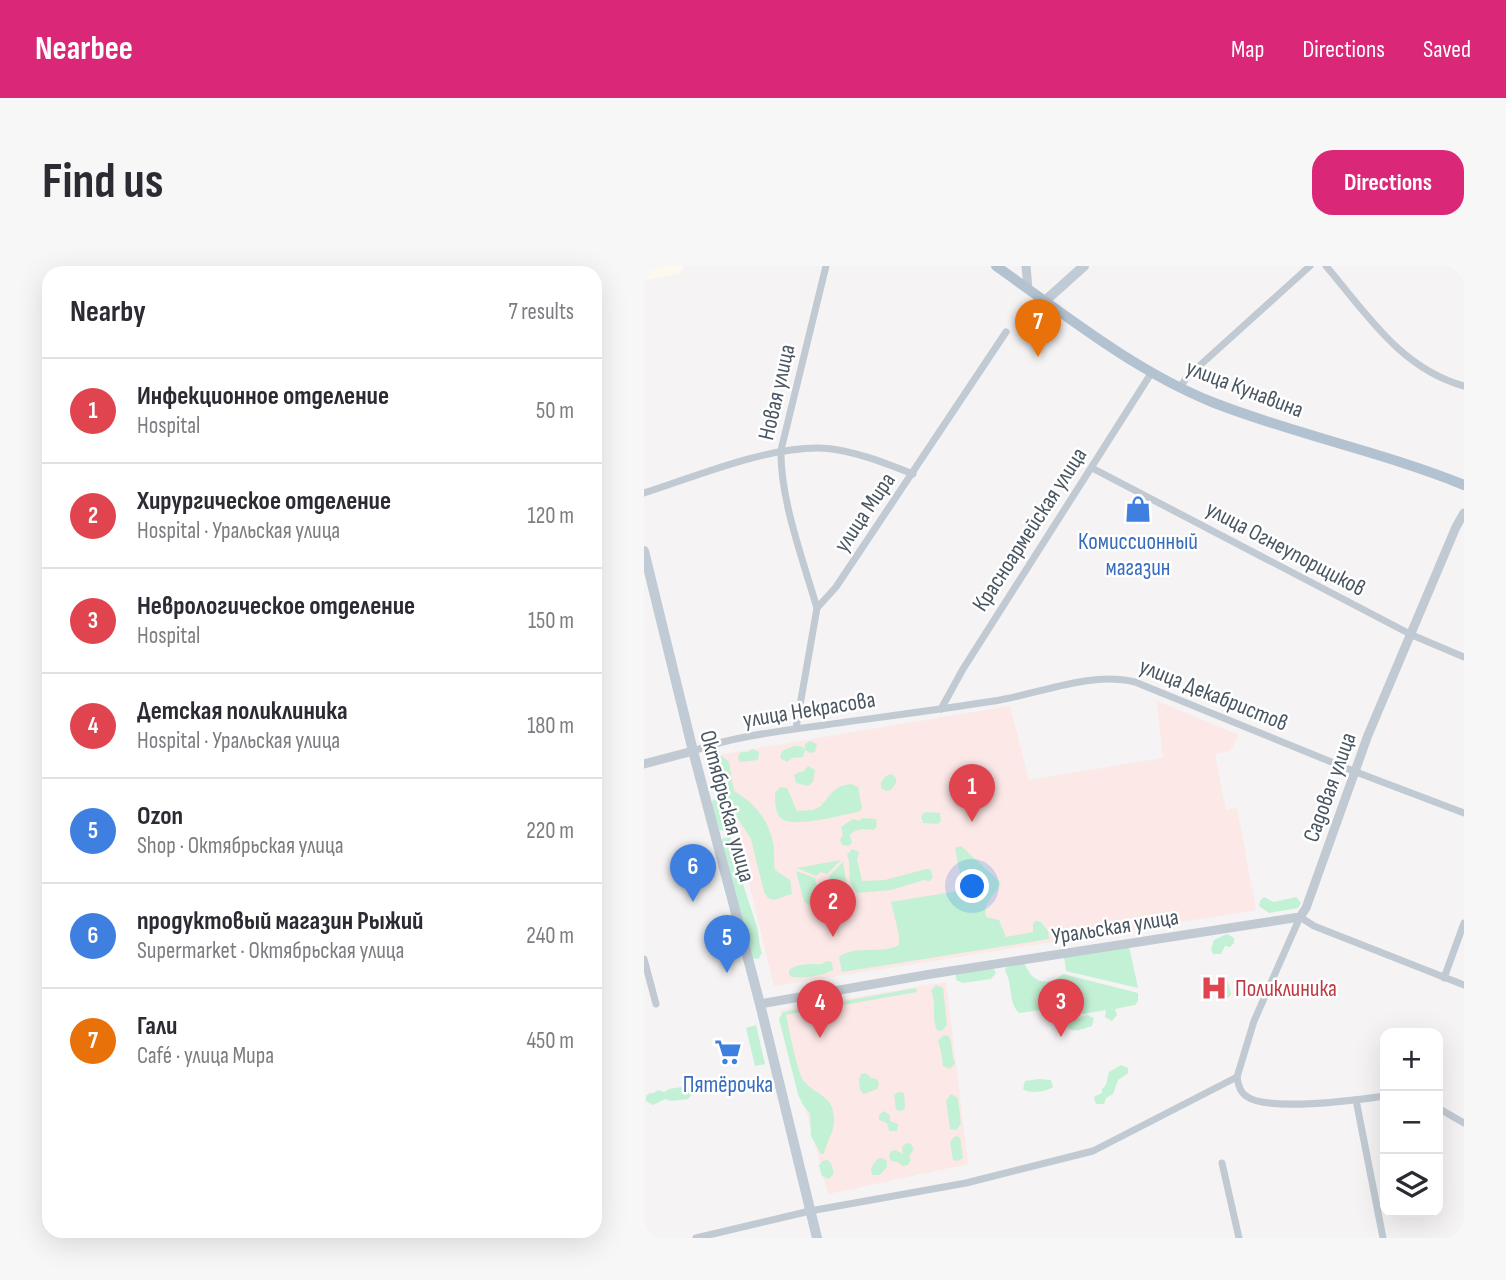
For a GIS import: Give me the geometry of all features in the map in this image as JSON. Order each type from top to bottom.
[{"type":"main road","name":"улица Кунавина","points":[[996,266],[1152,372],[1180,387],[1247,414],[1464,485]]},
{"type":"main road","points":[[1045,301],[1084,266]]},
{"type":"main road","name":"Октябрьская улица","points":[[644,551],[817,1236]]},
{"type":"street","name":"Новая улица","points":[[817,608],[796,538],[783,481],[781,450],[826,266]]},
{"type":"street","points":[[1026,266],[1028,289]]},
{"type":"street","points":[[1180,387],[1187,377],[1310,266]]},
{"type":"street","points":[[1326,266],[1400,352],[1422,369],[1464,386]]},
{"type":"street","name":"улица Мира","points":[[817,608],[836,587],[1006,332]]},
{"type":"street","name":"Красноармейская улица","points":[[940,709],[962,669],[1152,372]]},
{"type":"street","points":[[644,493],[781,450],[823,448],[875,459],[913,474]]},
{"type":"street","name":"улица Огнеупорщиков","points":[[1092,467],[1412,635],[1464,657]]},
{"type":"street","name":"Садовая улица","points":[[1237,1077],[1254,1021],[1306,908],[1383,698],[1464,513]]},
{"type":"street","points":[[796,728],[817,608]]},
{"type":"street","name":"улица Декабристов","points":[[940,709],[997,701],[1116,677],[1135,682],[1464,813]]},
{"type":"street","name":"улица Некрасова","points":[[644,764],[714,744],[796,728],[940,709]]},
{"type":"street","points":[[1300,918],[1314,926],[1464,985]]},
{"type":"street","name":"Уральская улица","points":[[760,1004],[931,974],[1300,918]]},
{"type":"street","points":[[1444,978],[1464,923]]},
{"type":"street","points":[[644,959],[656,1004]]},
{"type":"street","points":[[696,1238],[810,1211],[966,1183],[1093,1151],[1237,1077],[1239,1086],[1247,1097],[1262,1104],[1380,1097]]},
{"type":"street","points":[[1356,1100],[1383,1238]]},
{"type":"street","points":[[1443,1111],[1464,1123]]},
{"type":"street","points":[[1222,1163],[1238,1238]]},
{"type":"shaded area","points":[[644,266],[683,266],[681,273],[644,281]]},
{"type":"shaded area","points":[[1157,701],[1239,735],[1230,751],[1215,754],[1226,810],[1237,808],[1256,910],[774,986],[718,755],[1010,706],[1029,780],[1163,758]]},
{"type":"shaded area","points":[[946,982],[968,1164],[828,1194],[780,1010]]},
{"type":"green space","points":[[810,741],[817,744],[815,752],[805,750],[803,757],[792,758],[787,762],[780,758],[782,751],[796,746],[805,749],[805,744]]},
{"type":"green space","points":[[752,749],[759,752],[758,760],[740,762],[738,757],[741,752]]},
{"type":"green space","points":[[722,756],[729,762],[734,791],[754,806],[764,818],[773,842],[775,870],[790,880],[792,894],[774,900],[768,898],[764,892],[751,839],[711,777],[708,764],[712,757]]},
{"type":"green space","points":[[808,766],[815,770],[813,782],[808,786],[796,783],[794,775],[803,772]]},
{"type":"green space","points":[[891,774],[896,778],[896,783],[891,790],[886,791],[881,788],[881,782]]},
{"type":"green space","points":[[851,784],[858,787],[862,809],[858,812],[797,822],[782,819],[778,814],[775,793],[780,787],[787,788],[797,811],[813,810],[821,806],[830,794]]},
{"type":"green space","points":[[964,790],[974,792],[974,802],[957,799],[957,793]]},
{"type":"green space","points":[[715,799],[722,802],[729,824],[725,831],[719,830],[711,802]]},
{"type":"green space","points":[[925,812],[940,813],[941,821],[937,824],[923,823],[921,816]]},
{"type":"green space","points":[[863,818],[876,819],[877,827],[873,830],[855,831],[850,835],[852,843],[848,846],[842,845],[841,827],[853,819],[859,821]]},
{"type":"green space","points":[[729,837],[736,849],[739,872],[757,927],[762,953],[758,959],[752,958],[750,953],[724,849],[721,846],[723,838]]},
{"type":"green space","points":[[961,846],[1001,883],[987,903],[986,917],[999,920],[1006,937],[1033,932],[1035,921],[1041,922],[1048,931],[1049,939],[842,972],[839,957],[846,953],[899,945],[891,902],[958,891],[962,885],[955,848]]},
{"type":"green space","points":[[852,849],[859,852],[857,859],[862,881],[885,880],[926,869],[931,870],[933,878],[891,890],[858,893],[850,879],[847,855]]},
{"type":"green space","points":[[841,860],[827,874],[821,872],[816,876],[797,868]]},
{"type":"green space","points":[[843,862],[848,894],[828,901],[826,887],[830,882],[829,876]]},
{"type":"green space","points":[[796,871],[815,878],[816,884],[822,888],[825,901],[810,905],[804,902]]},
{"type":"green space","points":[[1264,897],[1274,902],[1296,897],[1301,903],[1298,908],[1269,913],[1259,906]]},
{"type":"green space","points":[[1227,934],[1234,938],[1234,943],[1230,947],[1225,946],[1221,954],[1213,954],[1211,949],[1214,940]]},
{"type":"green space","points":[[1129,946],[1138,988],[1066,971],[1064,956]]},
{"type":"green space","points":[[826,961],[832,962],[833,970],[824,974],[811,977],[789,975],[789,970],[796,966],[822,964]]},
{"type":"green space","points":[[1025,964],[1032,975],[1041,981],[1051,981],[1063,974],[1138,993],[1138,1001],[1135,1005],[1115,1009],[1117,1015],[1112,1021],[1105,1017],[1106,1010],[1083,1014],[1077,1005],[1019,1013],[1013,1004],[1005,971],[1007,966]]},
{"type":"green space","points":[[993,968],[996,973],[991,979],[963,983],[956,980],[956,974]]},
{"type":"green space","points":[[1222,980],[1228,982],[1231,995],[1227,998],[1221,997],[1218,984]]},
{"type":"green space","points":[[936,985],[943,988],[947,1025],[942,1031],[937,1030],[934,1020],[931,991]]},
{"type":"green space","points":[[916,988],[917,992],[786,1015],[803,1080],[827,1099],[833,1110],[833,1128],[824,1154],[821,1154],[811,1136],[810,1114],[798,1094],[779,1019],[783,1012]]},
{"type":"green space","points":[[1087,1015],[1094,1018],[1092,1026],[1076,1030],[1067,1027],[1069,1019]]},
{"type":"green space","points":[[756,1025],[765,1064],[755,1066],[746,1028]]},
{"type":"green space","points":[[943,1035],[949,1036],[951,1042],[955,1063],[950,1069],[943,1066],[938,1041]]},
{"type":"green space","points":[[1121,1065],[1128,1068],[1128,1073],[1118,1080],[1113,1094],[1106,1098],[1104,1104],[1096,1104],[1094,1097],[1102,1093],[1109,1072]]},
{"type":"green space","points":[[866,1073],[877,1079],[879,1084],[877,1089],[864,1094],[860,1090],[859,1079],[861,1074]]},
{"type":"green space","points":[[1051,1080],[1053,1087],[1038,1092],[1023,1089],[1025,1081]]},
{"type":"green space","points":[[688,1086],[693,1093],[688,1099],[665,1099],[653,1105],[646,1101],[646,1096],[658,1090],[664,1092]]},
{"type":"green space","points":[[898,1092],[904,1093],[905,1108],[901,1111],[896,1110],[894,1095]]},
{"type":"green space","points":[[951,1094],[958,1098],[961,1124],[956,1130],[950,1129],[946,1101]]},
{"type":"green space","points":[[883,1111],[890,1115],[890,1121],[898,1124],[897,1131],[889,1131],[887,1123],[879,1120]]},
{"type":"green space","points":[[955,1136],[960,1137],[963,1158],[958,1161],[953,1160],[950,1142]]},
{"type":"green space","points":[[906,1143],[911,1144],[914,1149],[909,1156],[911,1160],[908,1165],[903,1166],[891,1161],[891,1151],[896,1150],[903,1154],[902,1147]]},
{"type":"green space","points":[[877,1159],[887,1161],[887,1167],[880,1175],[872,1175],[871,1168]]},
{"type":"green space","points":[[827,1160],[834,1173],[829,1179],[822,1176],[819,1166],[822,1161]]},
{"type":"place","name":"Гали","points":[[1038,357]]},
{"type":"place","name":"Комиссионный магазин","points":[[1138,509]]},
{"type":"place","name":"Инфекционное отделение","points":[[972,822]]},
{"type":"place","name":"продуктовый магазин Рыжий","points":[[693,902]]},
{"type":"place","name":"Хирургическое отделение","points":[[833,937]]},
{"type":"place","name":"Ozon","points":[[727,973]]},
{"type":"place","name":"Поликлиника","points":[[1214,988]]},
{"type":"place","name":"Неврологическое отделение","points":[[1061,1037]]},
{"type":"place","name":"Детская поликлиника","points":[[820,1038]]},
{"type":"place","name":"Пятёрочка","points":[[728,1052]]}]
